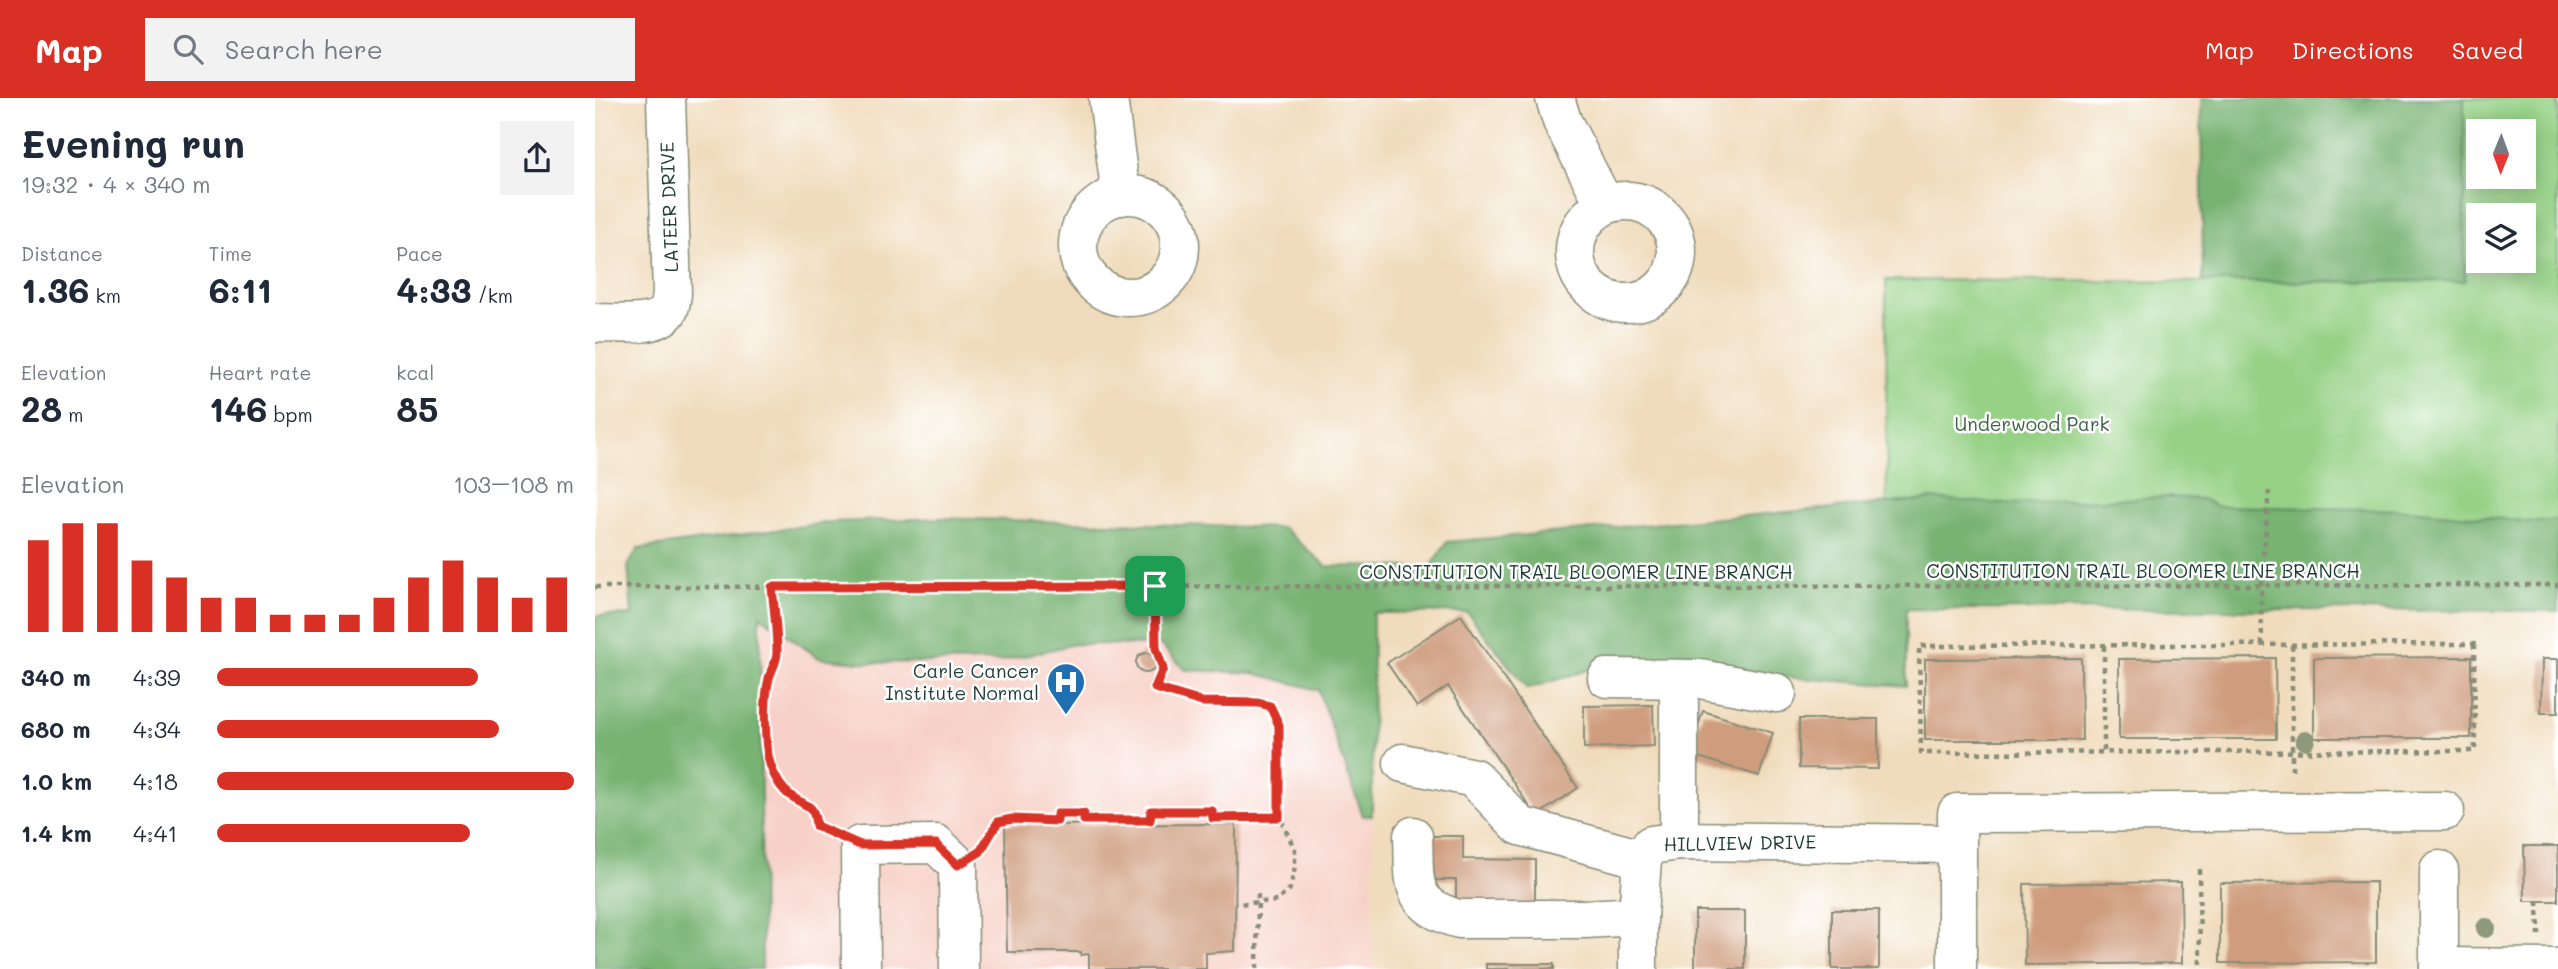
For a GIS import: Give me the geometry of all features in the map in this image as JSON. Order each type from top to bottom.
[{"type":"street","name":"LATEER DRIVE","points":[[595,323],[641,323],[666,314],[669,307],[671,294],[666,98]]},
{"type":"street","points":[[1108,98],[1121,196]]},
{"type":"street","points":[[1555,98],[1562,121],[1605,205]]},
{"type":"street","points":[[1607,678],[1700,679],[1777,693]]},
{"type":"street","points":[[1679,679],[1679,841]]},
{"type":"street","points":[[1403,763],[1474,778],[1520,826],[1642,859]]},
{"type":"street","points":[[1957,969],[1957,813],[2445,811]]},
{"type":"street","points":[[1413,836],[1416,887],[1421,898],[1432,909],[1444,915],[1459,919],[1585,919],[1638,916]]},
{"type":"street","name":"HILLVIEW DRIVE","points":[[1638,969],[1642,859],[1651,845],[1679,841],[1956,844]]},
{"type":"street","points":[[861,969],[860,845],[936,844],[958,865],[959,969]]},
{"type":"street","points":[[2439,870],[2439,968],[2549,952]]},
{"type":"path","points":[[2262,645],[2261,585],[2269,491]]},
{"type":"path","name":"CONSTITUTION TRAIL BLOOMER LINE BRANCH","points":[[595,587],[2558,585]]},
{"type":"path","points":[[1155,586],[1156,648],[1163,669],[1155,688],[1202,702],[1258,703],[1270,706],[1279,725],[1279,817],[1295,850],[1295,867],[1290,889],[1277,901],[1235,904]]},
{"type":"path","points":[[772,587],[777,651],[776,664],[769,677],[767,736],[770,764],[779,783],[791,796],[809,805],[815,813],[816,826],[860,845]]},
{"type":"path","points":[[2474,644],[2475,751],[1921,753],[1919,646],[2262,645],[2474,644]]},
{"type":"path","points":[[2292,645],[2292,771]]},
{"type":"path","points":[[2104,646],[2104,753]]},
{"type":"path","points":[[958,865],[980,852],[998,822],[1012,819],[1057,821],[1057,814],[1084,814],[1084,820],[1150,820],[1151,811],[1212,811],[1213,818],[1279,817]]},
{"type":"path","points":[[2199,869],[2200,969]]},
{"type":"path","points":[[1257,969],[1258,889]]},
{"type":"path","points":[[2538,901],[2549,952]]},
{"type":"shaded area","name":"Carle Cancer Institute Normal","points":[[1373,613],[1372,969],[762,969],[759,615]]},
{"type":"green space","points":[[2201,98],[2464,98],[2465,281],[2203,282]]},
{"type":"green space","name":"Underwood Park","points":[[2464,98],[2558,98],[2558,563],[1887,569],[1886,280],[2464,281]]},
{"type":"green space","points":[[2171,497],[2202,499],[2216,506],[2408,510],[2535,522],[2558,520],[2558,611],[1906,609],[1906,686],[1607,664],[1527,689],[1467,612],[1373,613],[1372,816],[1363,816],[1318,690],[1254,673],[1185,670],[1161,645],[1075,644],[1002,661],[869,663],[819,658],[760,616],[762,969],[595,969],[595,616],[632,615],[628,566],[638,549],[832,522],[941,518],[1283,528],[1326,566],[1431,567],[1447,542],[1935,499],[2006,504]]},
{"type":"building","points":[[1461,615],[1578,788],[1536,816],[1448,686],[1417,707],[1387,663]]},
{"type":"building","points":[[1146,653],[1153,656],[1156,663],[1153,670],[1146,673],[1139,670],[1136,663],[1139,656]]},
{"type":"building","points":[[2471,657],[2471,738],[2314,738],[2314,658]]},
{"type":"building","points":[[2081,658],[2082,740],[1925,740],[1925,659]]},
{"type":"building","points":[[2275,658],[2276,739],[2119,739],[2119,659]]},
{"type":"building","points":[[2542,659],[2558,659],[2558,713],[2541,713]]},
{"type":"building","points":[[1653,705],[1654,746],[1584,748],[1584,706]]},
{"type":"building","points":[[1703,711],[1773,733],[1759,776],[1689,754]]},
{"type":"building","points":[[1799,719],[1878,719],[1878,769],[1799,768]]},
{"type":"building","points":[[1236,824],[1235,951],[1206,953],[1206,969],[1089,969],[1089,954],[1081,955],[1081,952],[1007,952],[1005,825]]},
{"type":"building","points":[[1426,836],[1463,836],[1463,859],[1535,860],[1535,904],[1456,904],[1456,880],[1426,880]]},
{"type":"building","points":[[2524,846],[2558,846],[2558,901],[2525,901]]},
{"type":"building","points":[[2181,882],[2182,963],[2025,965],[2024,884]]},
{"type":"building","points":[[2376,882],[2376,962],[2220,963],[2220,883]]},
{"type":"building","points":[[1832,910],[1879,910],[1879,969],[1832,969]]},
{"type":"building","points":[[1695,911],[1745,911],[1745,969],[1695,969]]},
{"type":"building","points":[[1486,964],[1554,964],[1554,969],[1486,969]]},
{"type":"place","name":"Carle Cancer Institute Normal","points":[[1066,716]]},
{"type":"route","points":[[1155,586],[1156,648],[1163,669],[1155,688],[1202,702],[1258,703],[1270,706],[1279,725],[1279,817],[1213,818],[1212,811],[1151,811],[1150,820],[1084,820],[1084,814],[1057,814],[1057,821],[1012,819],[998,822],[980,852],[958,865],[936,844],[860,845],[816,826],[815,813],[809,805],[791,796],[779,783],[770,764],[767,736],[769,677],[776,664],[777,651],[772,587],[1155,586]]}]
